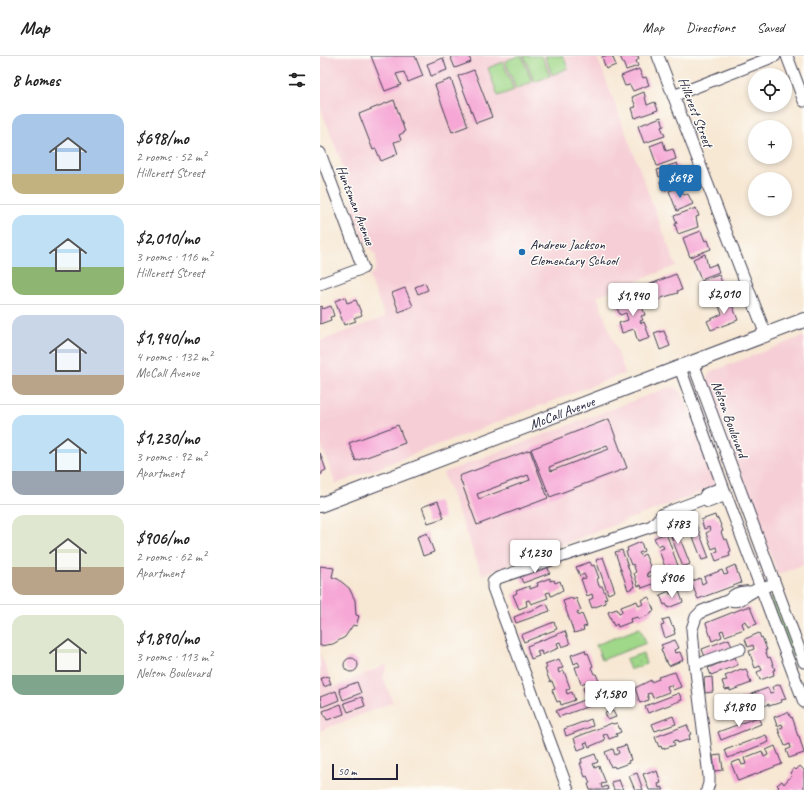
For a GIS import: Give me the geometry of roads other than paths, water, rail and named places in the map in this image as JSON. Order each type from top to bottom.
[{"type":"main road","name":"McCall Avenue","points":[[320,505],[804,320]]},
{"type":"street","name":"Hillcrest Street","points":[[658,56],[766,335]]},
{"type":"street","points":[[673,96],[774,56]]},
{"type":"street","points":[[787,56],[804,101]]},
{"type":"street","name":"Huntsman Avenue","points":[[320,152],[363,268],[320,284]]},
{"type":"street","points":[[686,365],[724,491],[761,588],[799,676],[804,702]]},
{"type":"street","name":"Nelson Boulevard","points":[[686,365],[738,485],[804,662]]},
{"type":"street","points":[[568,790],[492,588],[493,582],[498,578],[652,526],[663,514],[703,499],[706,494],[724,491],[738,485]]},
{"type":"street","points":[[707,790],[709,776],[692,629],[696,616],[706,609],[729,600],[732,595],[744,591],[750,592],[775,583]]},
{"type":"street","points":[[695,664],[740,649]]},
{"type":"place","name":"Andrew Jackson Elementary School","points":[[522,252]]}]
